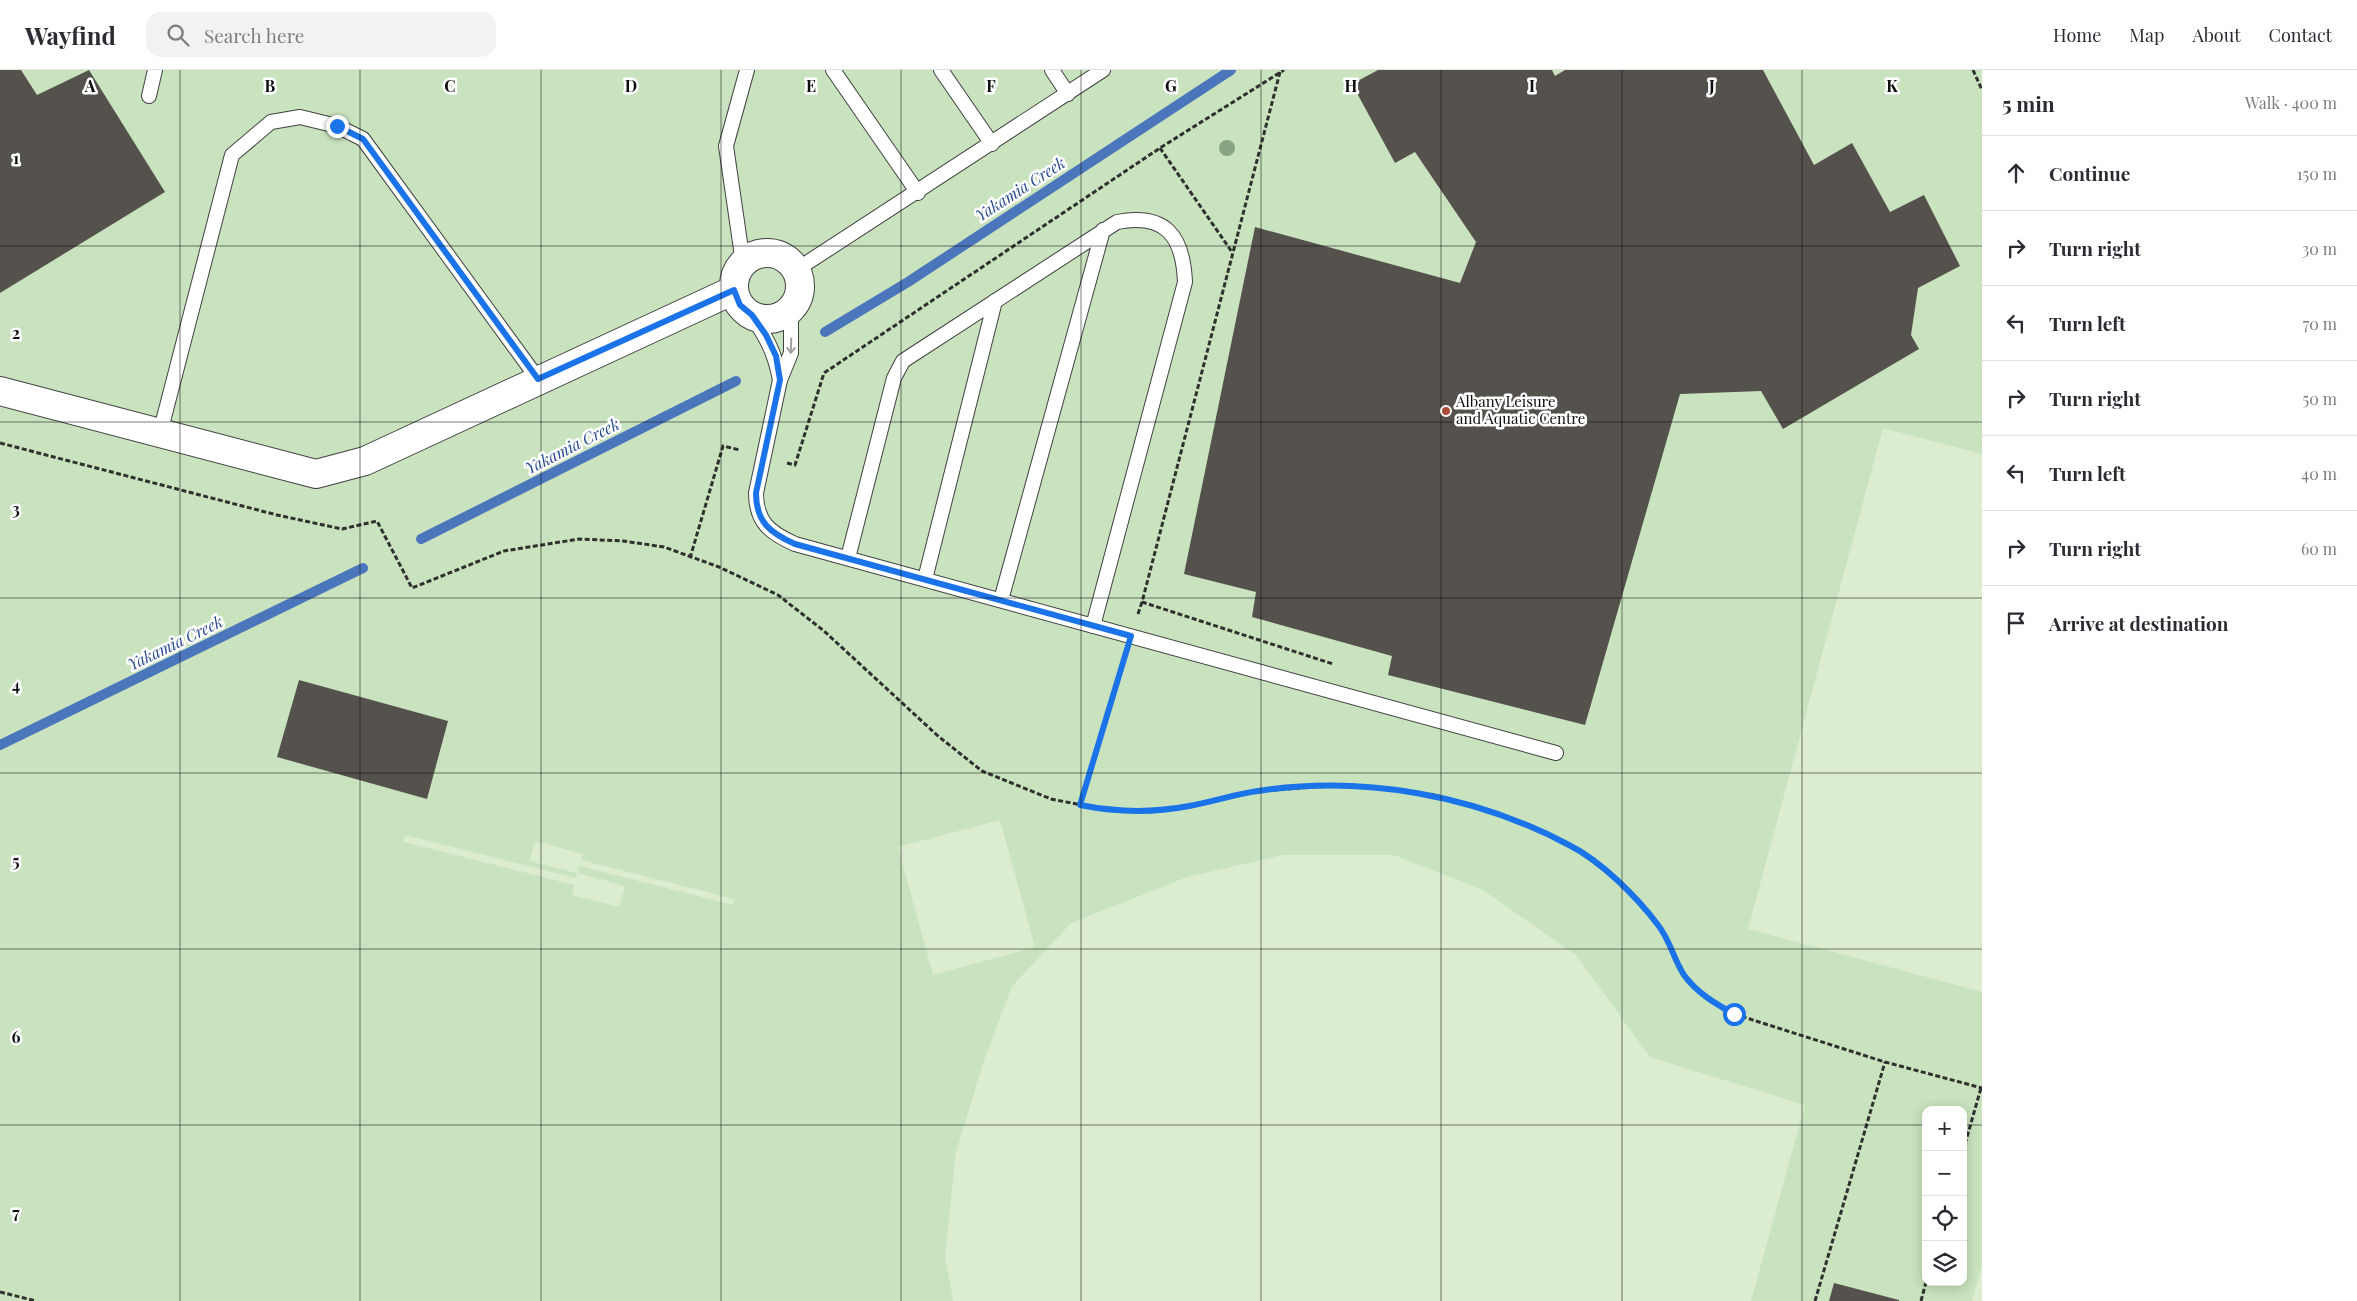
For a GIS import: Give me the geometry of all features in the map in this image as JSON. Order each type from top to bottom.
[{"type":"street","points":[[761,254],[772,254],[781,257],[796,270],[800,291],[791,309],[782,315],[772,318],[752,315],[740,305],[734,290],[734,280],[743,263],[761,254]]},
{"type":"street","points":[[0,391],[316,474],[365,461],[538,379],[734,290]]},
{"type":"lane","points":[[148,96],[154,70]]},
{"type":"lane","points":[[743,263],[726,146],[747,70]]},
{"type":"lane","points":[[833,70],[918,193]]},
{"type":"lane","points":[[941,70],[992,144]]},
{"type":"lane","points":[[1052,70],[1068,94]]},
{"type":"lane","points":[[796,270],[918,193],[1103,70]]},
{"type":"lane","points":[[160,433],[232,155],[271,122],[300,117],[337,126],[363,139],[538,379]]},
{"type":"lane","points":[[848,558],[894,378],[903,361],[1117,222],[1134,218],[1152,222],[1170,231],[1184,257],[1185,282],[1093,626]]},
{"type":"lane","points":[[1001,600],[1103,230]]},
{"type":"lane","points":[[924,580],[995,301]]},
{"type":"lane","points":[[791,309],[791,353],[780,380],[756,493],[756,504],[760,515],[774,534],[795,544],[1556,753]]},
{"type":"lane","points":[[752,315],[766,335],[776,356],[780,380]]},
{"type":"path","points":[[1973,70],[1982,90]]},
{"type":"path","points":[[1080,805],[1142,602],[1280,72]]},
{"type":"path","points":[[1160,148],[1233,253]]},
{"type":"path","points":[[0,443],[277,515],[342,529],[376,521],[412,588],[504,551],[570,541],[623,542],[664,548],[719,567],[778,595],[824,631],[938,736],[982,771],[1051,799],[1102,810],[1143,811],[1187,806],[1259,791],[1343,785],[1436,795],[1517,821],[1571,845],[1621,883],[1659,926],[1685,975],[1706,998],[1734,1014],[1885,1062],[1981,1088],[1967,1137]]},
{"type":"path","points":[[1142,602],[1342,666]]},
{"type":"path","points":[[1815,1301],[1885,1062]]},
{"type":"path","points":[[1921,1301],[1925,1286]]},
{"type":"path","points":[[0,1292],[36,1301]]},
{"type":"green space","points":[[0,70],[1982,70],[1982,1301],[0,1301]]},
{"type":"green space","points":[[1883,428],[1982,454],[1982,992],[1748,929]]},
{"type":"green space","points":[[1000,820],[1035,947],[933,975],[898,847]]},
{"type":"green space","points":[[405,835],[576,878],[577,873],[529,861],[535,841],[583,854],[581,860],[735,899],[733,905],[579,866],[578,873],[625,886],[619,907],[572,895],[574,885],[404,842]]},
{"type":"green space","points":[[1283,855],[1394,855],[1483,890],[1576,955],[1650,1057],[1805,1105],[1751,1301],[953,1301],[945,1256],[956,1152],[984,1060],[1012,986],[1071,923],[1187,877]]},
{"type":"green space","points":[[1982,1265],[1982,1301],[1972,1301]]},
{"type":"building","points":[[0,70],[21,70],[37,95],[89,70],[165,192],[0,293]]},
{"type":"building","name":"Albany Leisure and Aquatic Centre","points":[[1378,70],[1552,70],[1555,76],[1565,70],[1763,70],[1814,165],[1852,143],[1890,212],[1924,195],[1960,266],[1918,288],[1911,335],[1919,349],[1783,429],[1761,391],[1680,394],[1585,725],[1388,675],[1392,656],[1252,617],[1256,592],[1184,574],[1255,227],[1460,283],[1476,242],[1415,152],[1395,163],[1352,84]]},
{"type":"building","points":[[299,680],[448,721],[427,799],[277,757]]},
{"type":"building","points":[[1834,1283],[1899,1300],[1899,1301],[1829,1301]]},
{"type":"waterway","name":"Yakamia Creek","points":[[825,332],[908,282],[1231,70]]},
{"type":"waterway","name":"Yakamia Creek","points":[[421,539],[736,381]]},
{"type":"waterway","name":"Yakamia Creek","points":[[0,745],[363,568]]},
{"type":"place","name":"Albany Leisure and Aquatic Centre","points":[[1446,411]]},
{"type":"route","points":[[337,126],[363,139],[538,379],[734,290],[740,305],[752,315],[766,335],[776,356],[780,380],[756,493],[756,504],[760,515],[766,526],[774,534],[795,544],[1131,636],[1080,805],[1102,810],[1143,811],[1187,806],[1259,791],[1343,785],[1436,795],[1517,821],[1571,845],[1621,883],[1659,926],[1685,975],[1706,998],[1734,1014]]}]
